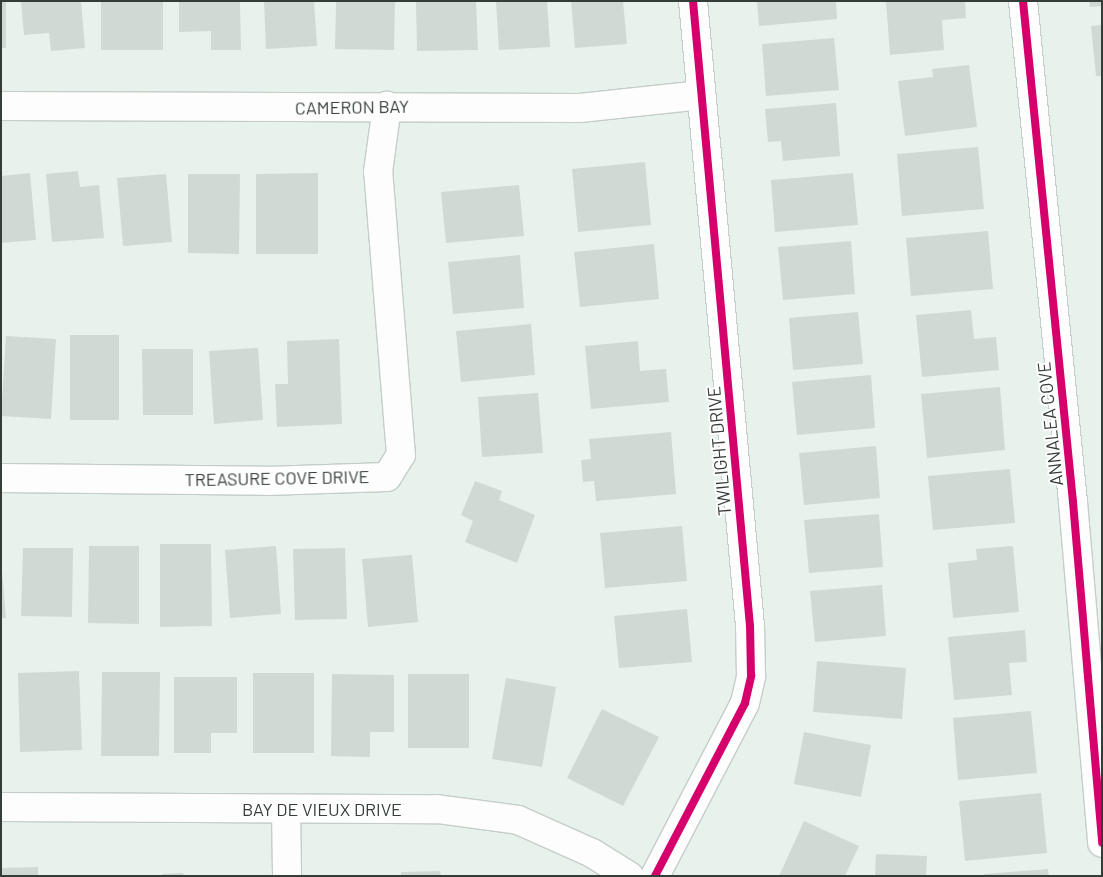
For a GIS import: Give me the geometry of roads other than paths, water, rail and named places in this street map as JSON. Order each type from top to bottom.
[{"type":"street","name":"TWILIGHT DRIVE","points":[[655,876],[745,703],[751,676],[750,626],[693,1]]},
{"type":"street","name":"ANNALEA COVE","points":[[1023,1],[1073,502],[1102,843]]},
{"type":"street","name":"CAMERON BAY","points":[[1,106],[580,108],[701,96]]},
{"type":"street","name":"TREASURE COVE DRIVE","points":[[1,478],[267,481],[387,477],[401,455],[378,172],[387,106]]},
{"type":"street","name":"BAY DE VIEUX DRIVE","points":[[1,807],[436,809],[518,820],[592,853],[629,876]]},
{"type":"street","points":[[286,809],[287,876]]}]
